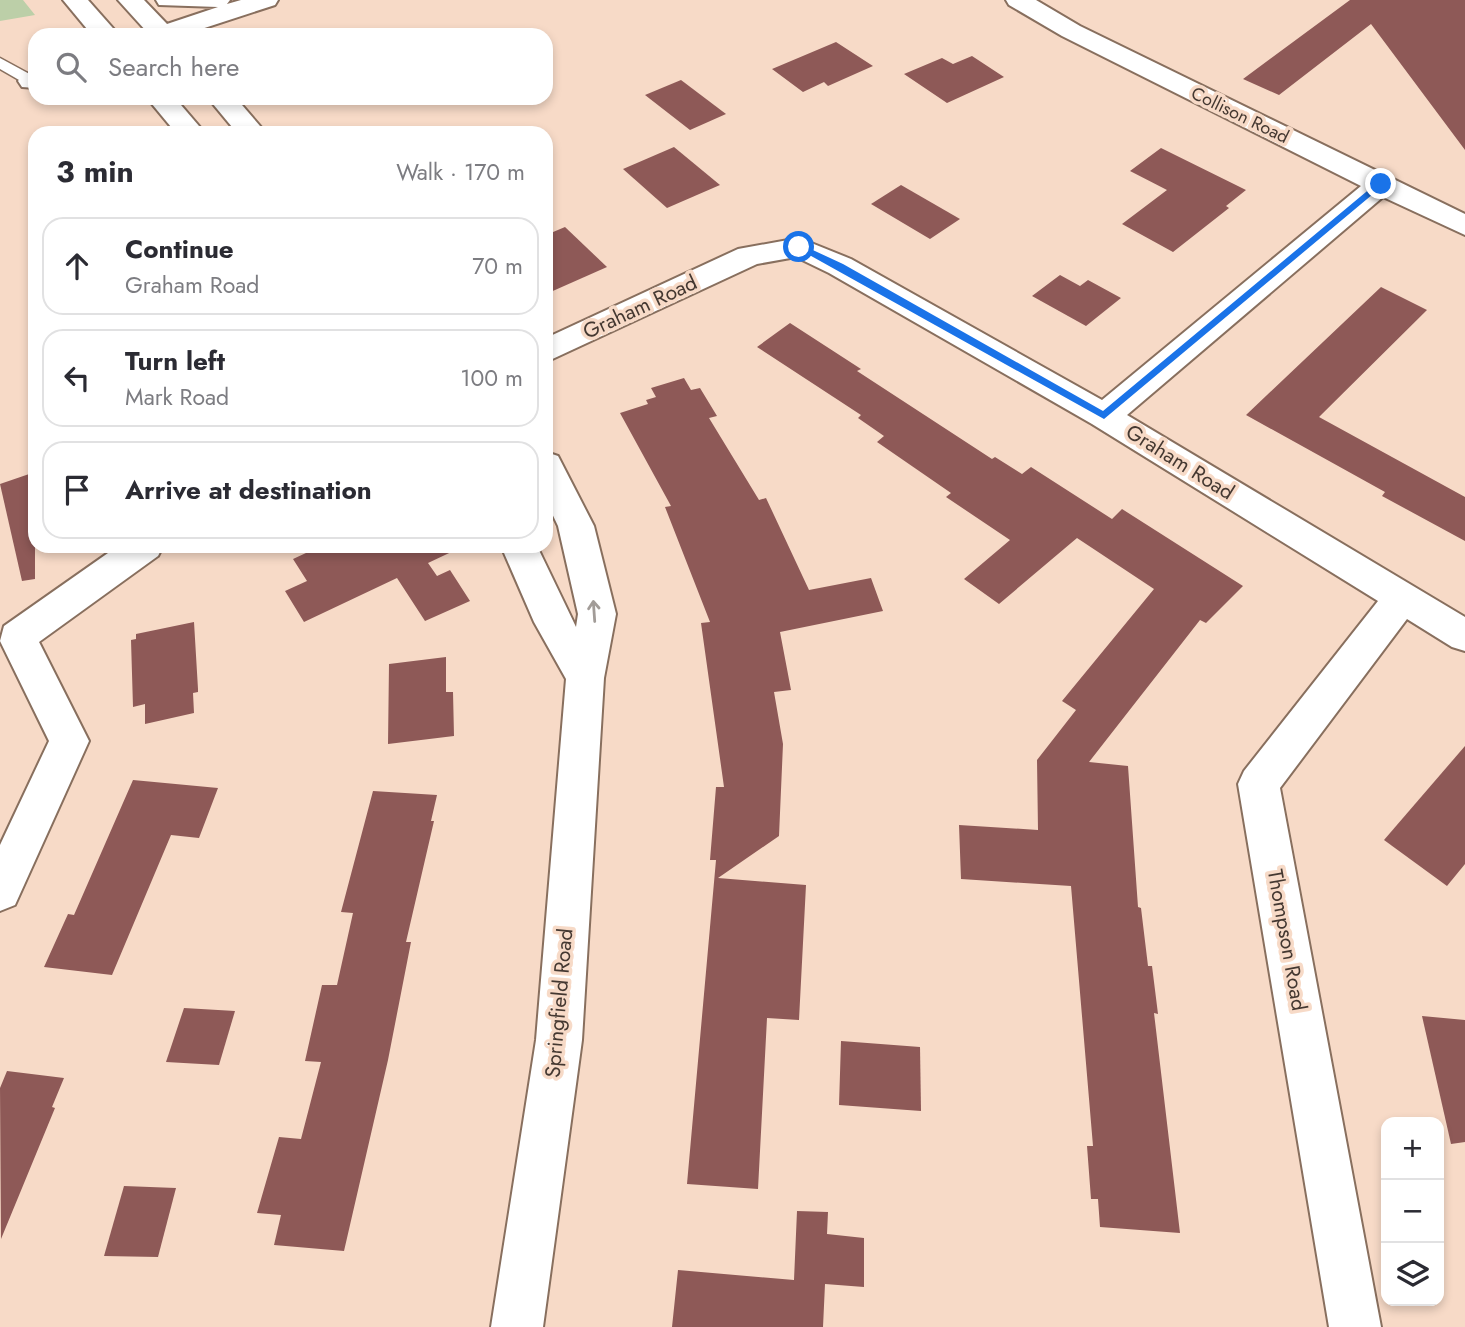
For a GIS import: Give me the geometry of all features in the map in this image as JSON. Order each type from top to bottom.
[{"type":"street","points":[[75,0],[100,28]]},
{"type":"street","points":[[130,0],[156,28]]},
{"type":"street","points":[[168,0],[218,0]]},
{"type":"street","points":[[180,28],[266,0]]},
{"type":"street","name":"Collison Road","points":[[1018,0],[1071,31],[1465,226]]},
{"type":"street","points":[[166,105],[185,126]]},
{"type":"street","points":[[227,105],[246,126]]},
{"type":"street","points":[[1104,416],[1381,184]]},
{"type":"street","name":"Graham Road","points":[[553,348],[749,256],[799,247],[840,266],[1104,416],[1465,636]]},
{"type":"street","name":"Springfield Road","points":[[517,1327],[559,1040],[585,678],[597,614],[576,526],[553,479]]},
{"type":"street","points":[[0,891],[69,741],[18,637],[135,553]]},
{"type":"street","points":[[522,553],[553,622],[585,678]]},
{"type":"street","name":"Thompson Road","points":[[1355,1327],[1259,784],[1402,598]]},
{"type":"lane","points":[[0,63],[28,78]]},
{"type":"green space","points":[[0,0],[23,0],[35,15],[0,21]]},
{"type":"building","points":[[1350,0],[1465,0],[1465,150],[1371,24],[1279,95],[1243,79]]},
{"type":"building","points":[[836,42],[873,66],[828,86],[824,82],[803,92],[772,69]]},
{"type":"building","points":[[972,56],[1004,77],[947,103],[904,74],[942,58],[953,64]]},
{"type":"building","points":[[681,80],[726,114],[690,130],[645,95]]},
{"type":"building","points":[[674,147],[720,185],[667,208],[623,169]]},
{"type":"building","points":[[1161,148],[1246,190],[1226,206],[1229,208],[1173,252],[1122,224],[1167,190],[1130,171]]},
{"type":"building","points":[[901,185],[960,219],[930,239],[871,204]]},
{"type":"building","points":[[565,227],[607,267],[553,291],[553,232]]},
{"type":"building","points":[[1060,275],[1080,286],[1088,280],[1121,298],[1086,326],[1032,296]]},
{"type":"building","points":[[1381,287],[1427,310],[1319,417],[1465,497],[1465,541],[1382,496],[1385,492],[1246,415]]},
{"type":"building","points":[[790,323],[861,369],[857,371],[992,459],[995,457],[1022,474],[1031,467],[1112,519],[1122,509],[1243,586],[1206,623],[1200,620],[1089,762],[1128,766],[1138,907],[1141,908],[1148,966],[1152,966],[1158,1014],[1154,1013],[1180,1233],[1100,1227],[1098,1199],[1091,1199],[1087,1146],[1093,1146],[1071,886],[961,879],[959,825],[1038,830],[1037,760],[1076,710],[1062,701],[1154,589],[1077,538],[999,604],[964,579],[1010,540],[946,497],[951,493],[877,442],[884,436],[858,418],[861,415],[757,347]]},
{"type":"building","points":[[684,378],[691,390],[700,388],[717,416],[709,418],[759,500],[766,498],[809,590],[871,578],[883,611],[780,632],[791,690],[774,692],[783,744],[779,836],[718,878],[806,885],[799,1020],[767,1018],[758,1189],[687,1184],[716,860],[710,860],[716,787],[724,787],[701,623],[710,622],[665,507],[671,506],[620,413],[648,404],[646,400],[656,397],[651,388]]},
{"type":"building","points":[[28,474],[28,553],[35,553],[35,579],[22,581],[0,484]]},
{"type":"building","points":[[306,553],[449,553],[428,563],[437,576],[450,570],[470,601],[425,621],[397,578],[304,622],[285,591],[307,581],[293,559]]},
{"type":"building","points":[[194,622],[198,692],[193,693],[194,713],[145,724],[145,704],[133,707],[131,640],[136,639],[136,634]]},
{"type":"building","points":[[446,657],[446,692],[453,692],[454,736],[388,744],[389,664]]},
{"type":"building","points":[[1465,746],[1465,864],[1447,886],[1384,840]]},
{"type":"building","points":[[133,780],[218,788],[199,838],[171,835],[112,975],[44,967],[68,914],[74,915]]},
{"type":"building","points":[[373,791],[437,795],[431,821],[434,821],[406,942],[411,942],[388,1060],[344,1251],[274,1245],[281,1215],[257,1213],[279,1137],[301,1139],[321,1062],[305,1061],[322,985],[337,985],[353,913],[341,912]]},
{"type":"building","points":[[184,1008],[235,1011],[219,1065],[166,1062]]},
{"type":"building","points":[[1422,1016],[1465,1020],[1465,1142],[1451,1144]]},
{"type":"building","points":[[841,1041],[920,1047],[921,1111],[839,1105]]},
{"type":"building","points":[[7,1071],[64,1078],[52,1107],[55,1108],[1,1239],[0,1088]]},
{"type":"building","points":[[124,1186],[176,1188],[158,1257],[104,1256]]},
{"type":"building","points":[[797,1211],[828,1212],[827,1234],[864,1238],[864,1287],[825,1284],[823,1327],[672,1327],[678,1270],[794,1280]]},
{"type":"route","points":[[799,247],[840,266],[1104,416],[1381,184]]}]
